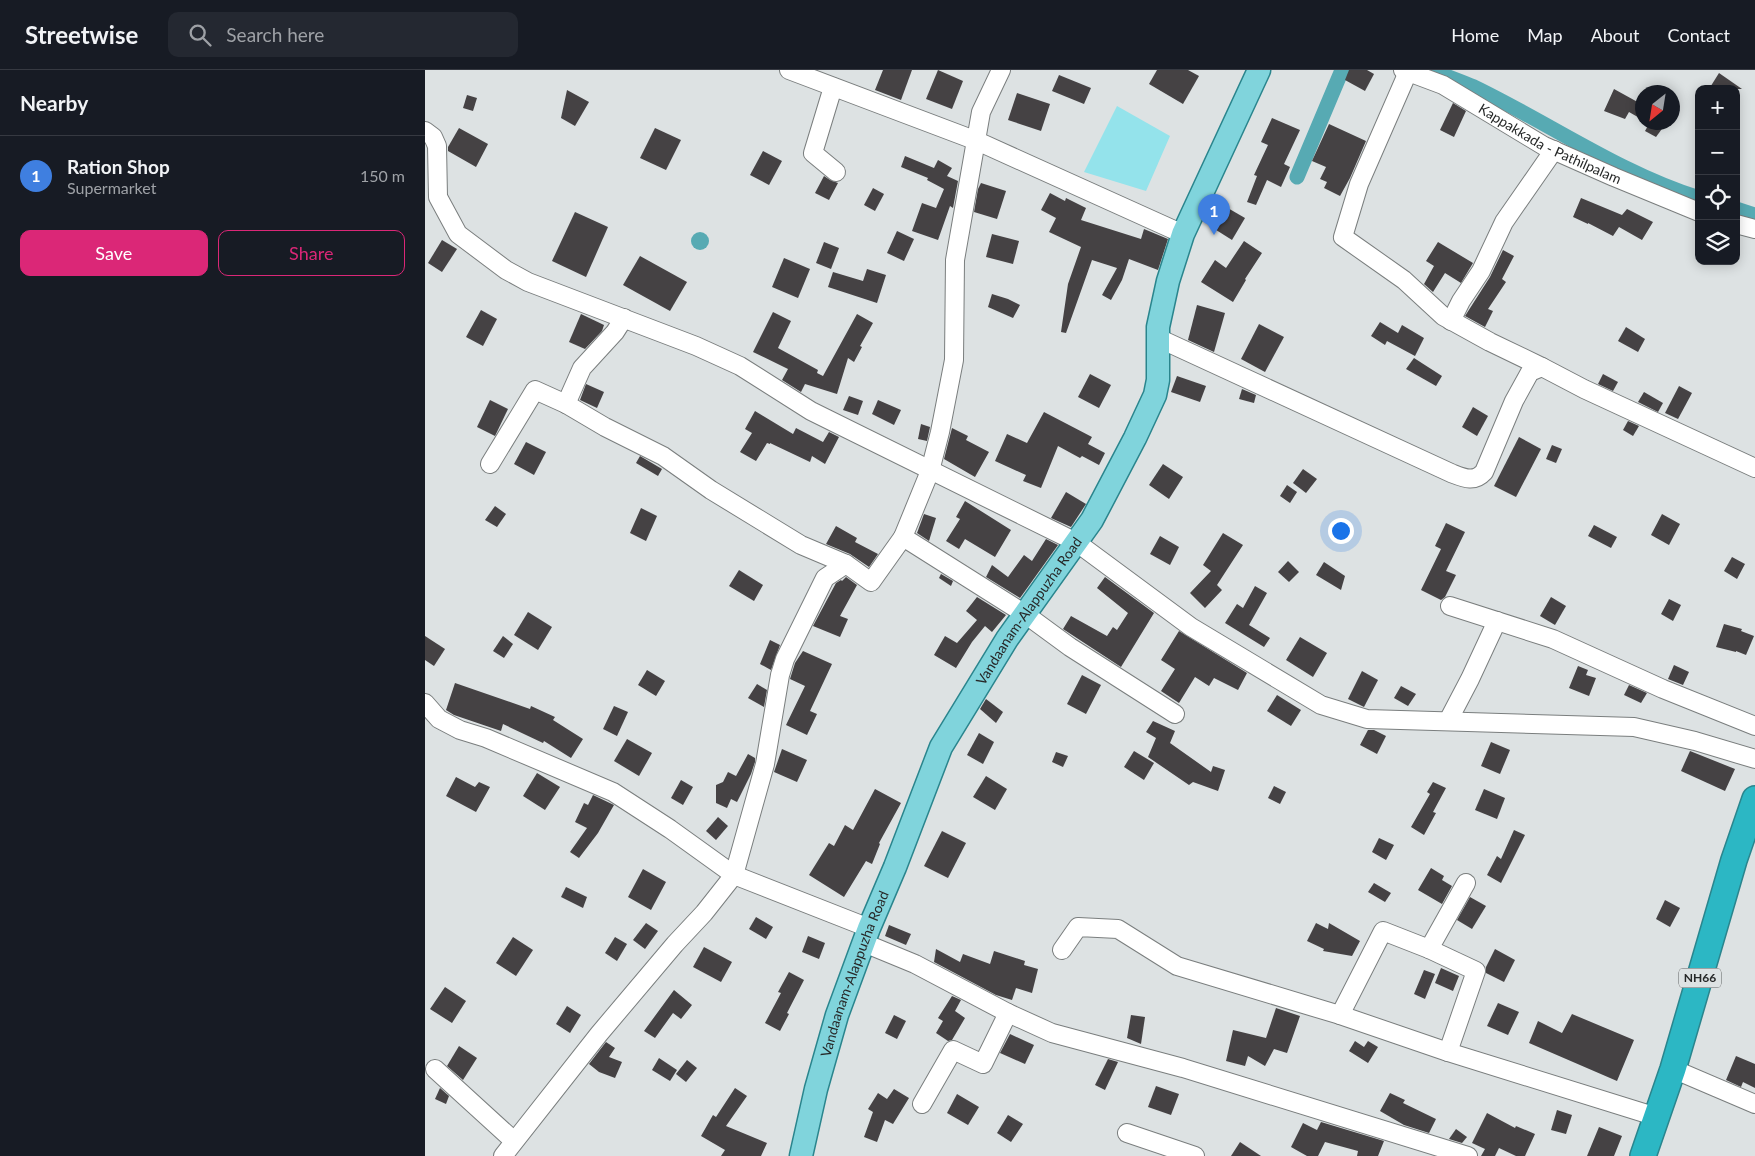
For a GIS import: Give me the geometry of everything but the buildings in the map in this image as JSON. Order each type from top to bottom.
[{"type":"highway","name":"NH66","points":[[1643,1156],[1673,1069],[1733,860],[1755,802]]},
{"type":"main road","name":"Vandaanam-Alappuzha Road","points":[[801,1156],[816,1089],[837,1015],[866,936],[895,867],[941,747],[1007,639],[1092,520],[1155,395],[1158,380],[1158,327],[1168,281],[1183,234],[1259,70]]},
{"type":"street","points":[[789,70],[977,141],[1183,234]]},
{"type":"street","points":[[490,464],[535,390],[566,404],[605,427],[663,456],[711,490],[801,545],[846,564],[871,582],[903,536],[930,471],[940,432],[954,360],[955,260],[981,112],[1001,70]]},
{"type":"street","points":[[1405,71],[1359,184],[1343,237],[1404,280],[1451,321],[1584,389],[1755,468]]},
{"type":"street","name":"Kappakkada - Pathilpalam","points":[[1405,71],[1443,85],[1554,150],[1695,210]]},
{"type":"street","points":[[833,87],[813,153],[836,172]]},
{"type":"street","points":[[425,131],[433,137],[437,146],[438,197],[433,203],[458,234],[506,270],[528,282],[696,346],[740,366],[811,411],[1076,542],[1191,627],[1321,705],[1367,719],[1634,727],[1695,741],[1755,759]]},
{"type":"street","points":[[1451,321],[1461,301],[1481,271],[1504,222],[1554,150]]},
{"type":"street","points":[[1740,225],[1755,229]]},
{"type":"street","points":[[566,404],[582,368],[615,332],[624,318]]},
{"type":"street","points":[[1158,338],[1451,473],[1471,480],[1479,477],[1484,472],[1514,401],[1530,372],[1542,366]]},
{"type":"street","points":[[903,536],[1025,614],[1070,647],[1175,714]]},
{"type":"street","points":[[503,1156],[599,1034],[675,944],[704,913],[734,875],[765,764],[780,675],[785,659],[825,578],[846,564]]},
{"type":"street","points":[[1450,606],[1553,639],[1663,689],[1755,726]]},
{"type":"street","points":[[1448,721],[1497,621]]},
{"type":"street","points":[[425,703],[439,719],[460,730],[486,738],[613,792],[670,829],[734,875],[866,936],[1007,1013],[1052,1033],[1183,1068],[1468,1156]]},
{"type":"street","points":[[1429,949],[1466,883]]},
{"type":"street","points":[[1062,950],[1078,927],[1118,929],[1177,966],[1340,1015],[1448,1052],[1657,1118]]},
{"type":"street","points":[[1340,1015],[1383,931],[1429,949],[1476,971],[1448,1052]]},
{"type":"street","points":[[922,1104],[953,1050],[983,1064],[1007,1013]]},
{"type":"street","points":[[435,1069],[514,1141]]},
{"type":"street","points":[[1673,1069],[1755,1104]]},
{"type":"street","points":[[1127,1133],[1195,1156]]},
{"type":"shaded area","points":[[1117,106],[1170,136],[1146,191],[1084,172]]},
{"type":"shaded area","points":[[700,232],[706,235],[709,241],[706,247],[700,250],[694,247],[691,241],[694,235]]},
{"type":"waterway","points":[[1297,177],[1342,70]]},
{"type":"waterway","points":[[1431,70],[1474,87],[1641,175],[1669,188],[1695,197]]},
{"type":"waterway","points":[[1740,210],[1755,215]]},
{"type":"place","name":"Ration Shop","points":[[1214,235]]}]
